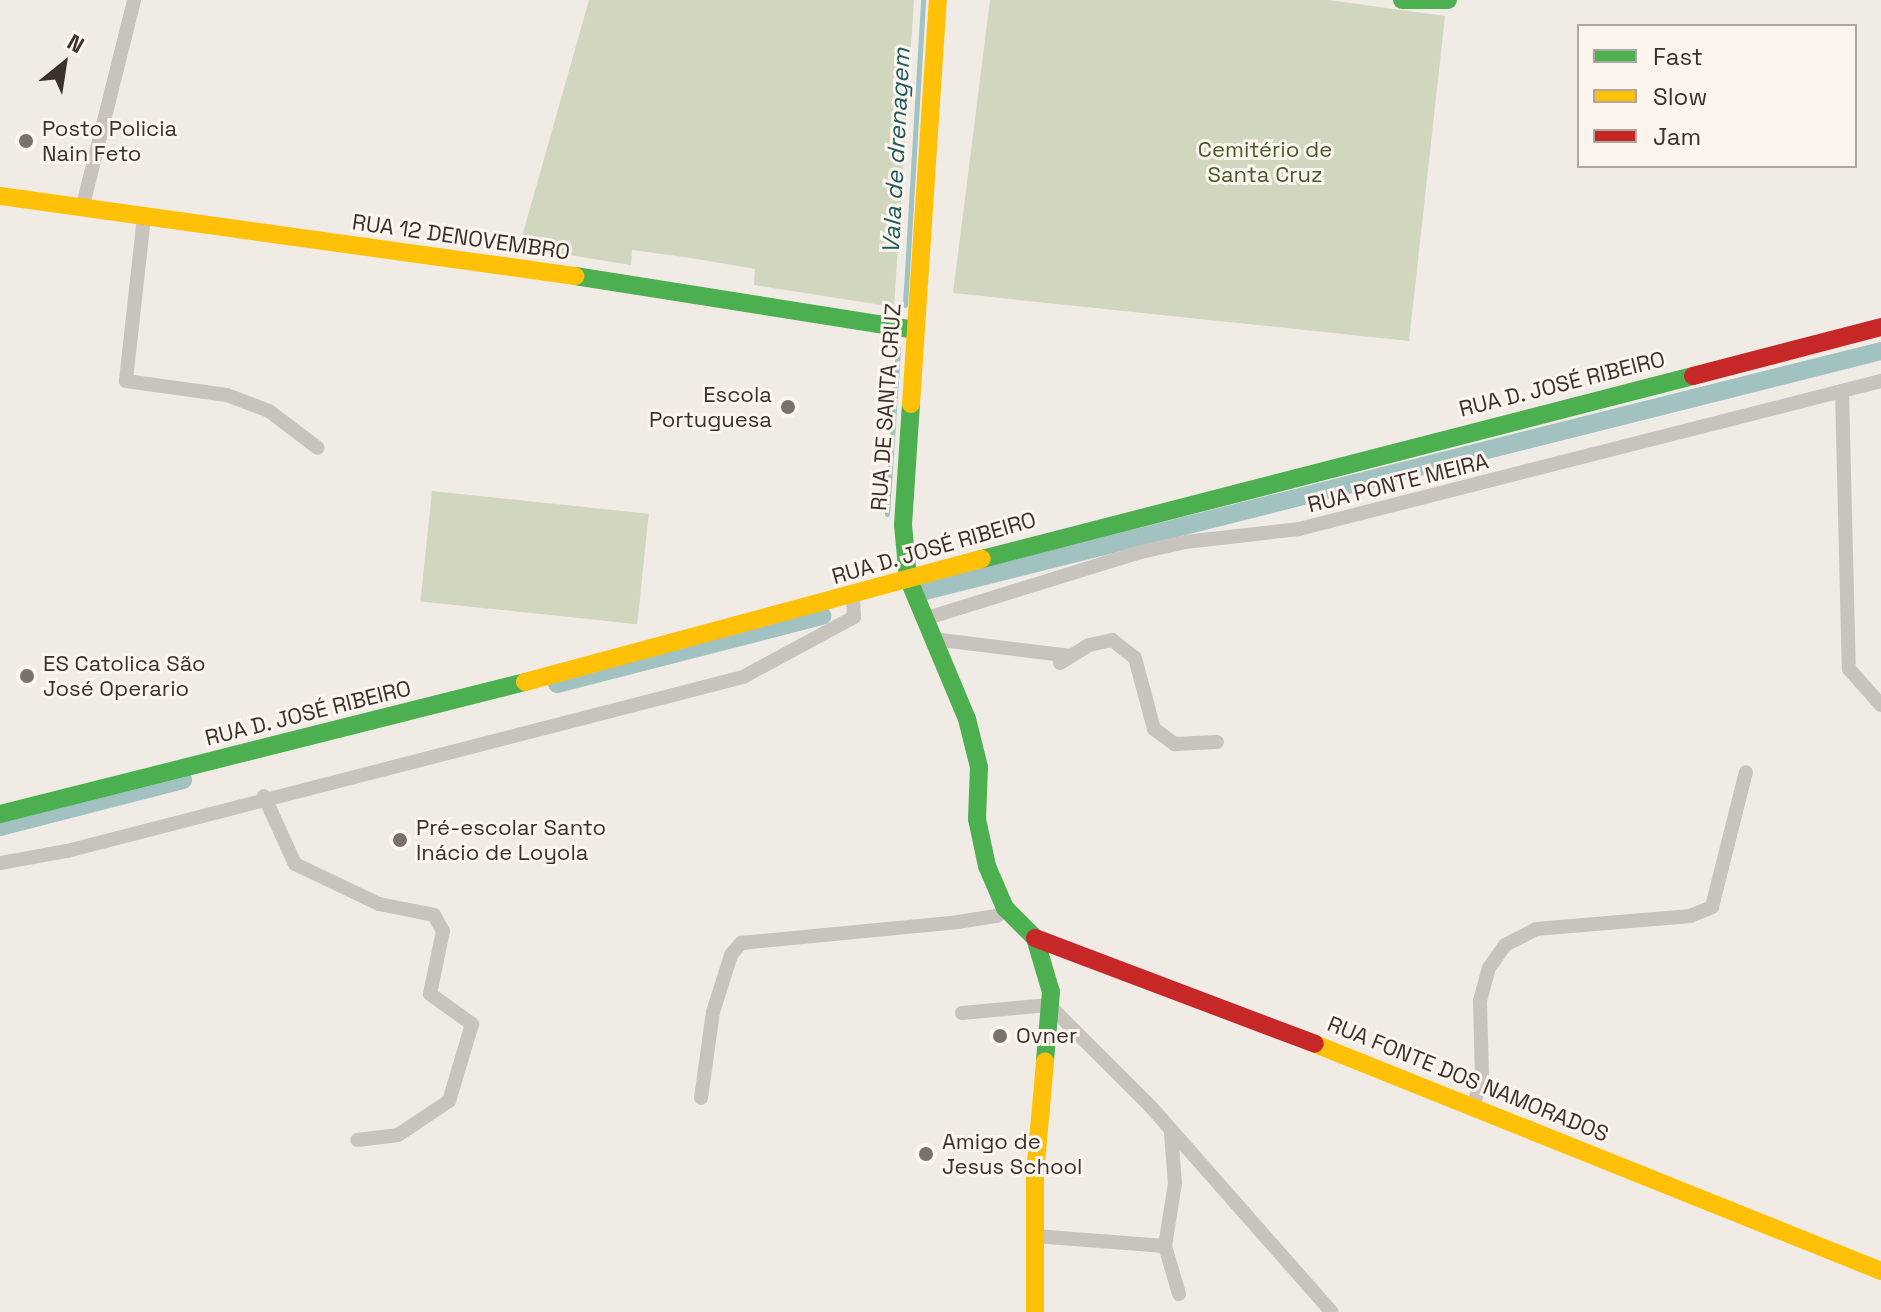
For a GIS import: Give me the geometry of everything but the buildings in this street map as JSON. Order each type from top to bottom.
[{"type":"street","points":[[82,209],[134,0]]},
{"type":"street","name":"RUA DE SANTA CRUZ","points":[[938,0],[903,525],[908,578],[967,719],[979,767],[977,819],[987,866],[1005,908],[1035,938]]},
{"type":"street","points":[[1402,0],[1448,0]]},
{"type":"street","name":"RUA 12 DENOVEMBRO","points":[[0,196],[675,290],[915,330]]},
{"type":"street","points":[[144,217],[126,381],[227,395],[269,411],[318,448]]},
{"type":"street","name":"RUA D. JOSÉ RIBEIRO","points":[[0,814],[853,596],[908,578],[1881,327]]},
{"type":"street","name":"RUA PONTE MEIRA","points":[[924,619],[1149,550],[1299,529],[1881,381]]},
{"type":"street","points":[[1842,391],[1849,669],[1881,705]]},
{"type":"street","points":[[0,863],[67,851],[264,796],[743,677],[854,617],[853,596]]},
{"type":"street","points":[[933,639],[1066,659],[1112,640],[1135,658],[1154,729],[1175,744],[1217,742]]},
{"type":"street","points":[[1473,1107],[1482,1078],[1480,1001],[1489,968],[1505,945],[1536,929],[1690,916],[1712,907],[1746,772]]},
{"type":"street","points":[[264,796],[295,864],[379,904],[434,915],[443,931],[430,994],[472,1024],[449,1101],[398,1135],[357,1140]]},
{"type":"street","points":[[701,1098],[713,1012],[731,955],[741,943],[958,922],[997,916],[1005,908]]},
{"type":"street","points":[[1035,938],[1049,1005],[1035,1236],[1035,1312]]},
{"type":"street","name":"RUA FONTE DOS NAMORADOS","points":[[1035,938],[1473,1107],[1881,1271]]},
{"type":"street","points":[[962,1013],[1049,1005]]},
{"type":"street","points":[[1049,1005],[1151,1107],[1171,1134],[1332,1312]]},
{"type":"street","points":[[1171,1134],[1175,1183],[1165,1246],[1179,1294]]},
{"type":"street","points":[[1035,1236],[1165,1246]]},
{"type":"green space","points":[[589,0],[914,0],[894,307],[754,285],[755,269],[691,258],[632,250],[631,265],[519,247]]},
{"type":"green space","name":"Cemitério de Santa Cruz","points":[[990,0],[1328,0],[1445,16],[1409,341],[953,293]]},
{"type":"green space","points":[[432,491],[649,514],[637,624],[420,601]]},
{"type":"waterway","name":"Vala de drenagem","points":[[905,305],[923,0]]},
{"type":"waterway","name":"Vala de drenagem","points":[[887,514],[898,348]]},
{"type":"waterway","points":[[925,591],[1881,351]]},
{"type":"waterway","points":[[557,684],[822,616]]},
{"type":"waterway","points":[[0,827],[183,780]]},
{"type":"traffic: fast","points":[[1402,0],[1448,0]]},
{"type":"traffic: fast","points":[[575,276],[915,330]]},
{"type":"traffic: fast","points":[[982,559],[1693,376]]},
{"type":"traffic: fast","points":[[911,404],[903,525],[908,578],[967,719],[979,767],[977,819],[987,866],[1005,908],[1035,938],[1051,992],[1045,1061]]},
{"type":"traffic: fast","points":[[0,814],[525,682]]},
{"type":"traffic: slow","points":[[911,404],[938,0]]},
{"type":"traffic: slow","points":[[0,196],[575,276]]},
{"type":"traffic: slow","points":[[525,682],[982,559]]},
{"type":"traffic: slow","points":[[1315,1044],[1881,1271]]},
{"type":"traffic: slow","points":[[1035,1312],[1035,1174],[1045,1061]]},
{"type":"traffic: jam","points":[[1693,376],[1881,327]]},
{"type":"traffic: jam","points":[[1035,938],[1315,1044]]},
{"type":"place","name":"Posto Policia Nain Feto","points":[[26,141]]},
{"type":"place","name":"Escola Portuguesa","points":[[788,407]]},
{"type":"place","name":"ES Catolica São José Operario","points":[[27,676]]},
{"type":"place","name":"Pré-escolar Santo Inácio de Loyola","points":[[400,840]]},
{"type":"place","name":"Ovner","points":[[1000,1036]]},
{"type":"place","name":"Amigo de Jesus School","points":[[926,1154]]}]
